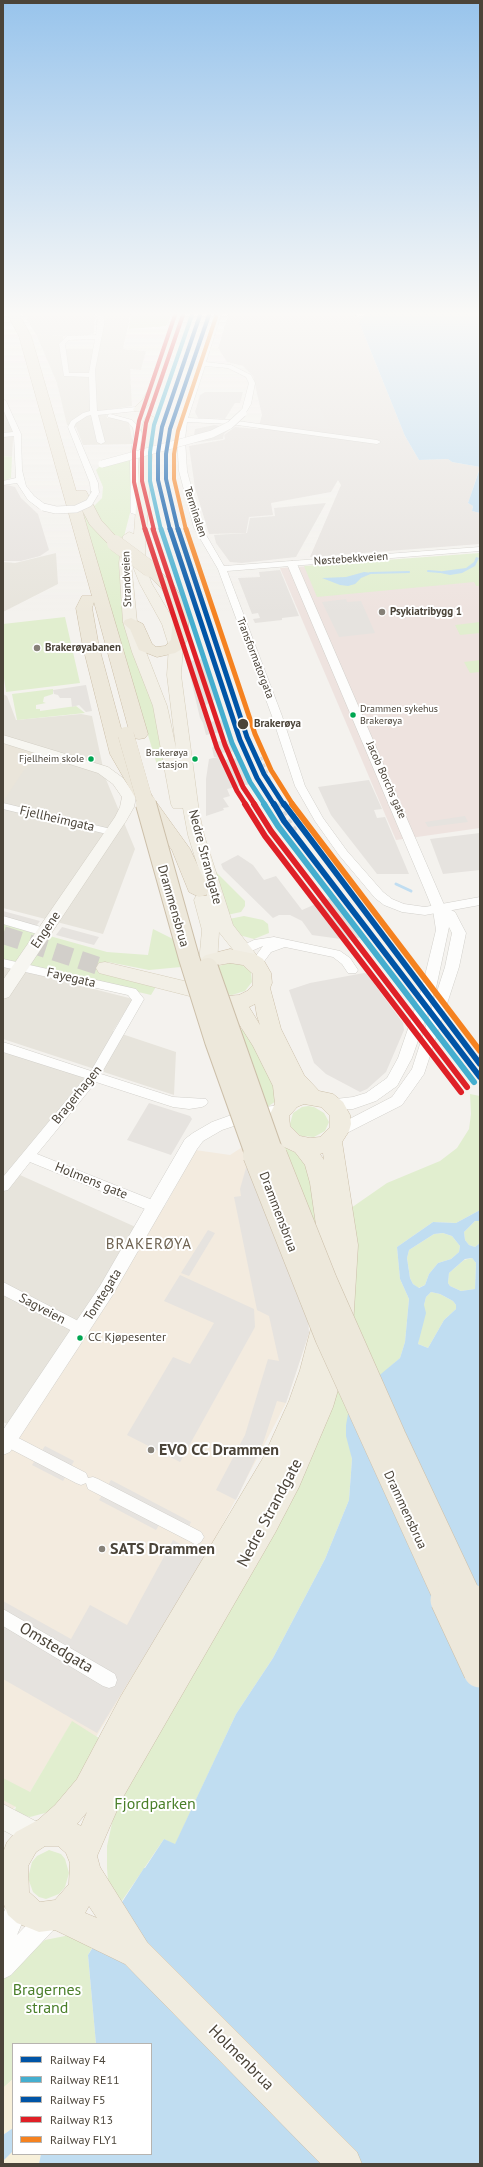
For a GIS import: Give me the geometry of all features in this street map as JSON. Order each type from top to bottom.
[{"type":"highway","points":[[39,413],[47,435],[92,518],[115,542],[150,569],[168,587],[179,608],[181,625],[179,640],[176,646],[161,652],[147,648],[142,643],[137,627],[131,623]]},
{"type":"highway","points":[[42,413],[47,435],[132,734]]},
{"type":"highway","points":[[58,497],[87,599],[132,734]]},
{"type":"highway","points":[[87,599],[84,608],[91,647],[119,754],[146,802],[182,848],[196,887],[199,890]]},
{"type":"highway","name":"Drammensbrua","points":[[132,734],[203,956],[262,1125],[290,1198],[352,1345],[419,1495],[480,1622]]},
{"type":"highway","name":"Drammensbrua","points":[[132,734],[189,958],[215,1041],[259,1164],[316,1308],[368,1430],[480,1671]]},
{"type":"highway","points":[[218,958],[245,958],[262,973],[263,983],[261,988],[254,996],[236,1003],[220,1002],[205,993],[200,980],[206,965],[218,958]]},
{"type":"highway","points":[[236,1003],[261,1042],[283,1086],[282,1115],[289,1140],[303,1146],[318,1146],[335,1135],[341,1124],[340,1115],[332,1104],[312,1096],[297,1080],[271,1029],[266,1016],[261,988]]},
{"type":"highway","points":[[282,1115],[297,1098],[312,1096]]},
{"type":"highway","name":"Nedre Strandgate","points":[[84,1863],[112,1789],[266,1524],[290,1478],[321,1407],[340,1342],[346,1278],[346,1237],[335,1135]]},
{"type":"highway","name":"Nedre Strandgate","points":[[42,1833],[66,1815],[87,1789],[131,1706],[250,1506],[287,1437],[301,1402],[322,1333],[329,1239],[321,1184],[314,1162],[303,1146]]},
{"type":"highway","points":[[84,1863],[84,1884],[73,1904],[53,1916],[39,1917],[28,1912],[20,1904],[14,1892],[8,1859],[42,1833],[58,1831],[69,1835],[77,1843],[84,1863],[106,1926]]},
{"type":"highway","name":"Holmenbrua","points":[[53,1916],[106,1926],[136,1953],[345,2164]]},
{"type":"main road","points":[[135,413],[142,427],[140,438]]},
{"type":"main road","points":[[137,413],[153,414]]},
{"type":"main road","name":"Strandveien","points":[[153,414],[148,427],[148,448],[139,545],[140,569],[146,584],[169,624],[176,646]]},
{"type":"main road","name":"Strandveien","points":[[140,438],[141,487],[125,557],[127,600],[131,623],[147,670]]},
{"type":"main road","name":"Nedre Strandgate","points":[[176,646],[174,675],[196,835],[225,927],[245,958]]},
{"type":"main road","points":[[147,670],[156,675],[165,694],[174,726],[182,730],[174,738],[174,752],[171,756]]},
{"type":"main road","name":"Nedre Strandgate","points":[[147,670],[160,706],[182,817],[199,890],[211,930],[206,965]]},
{"type":"main road","name":"Engene","points":[[3,738],[98,768],[118,781],[127,792],[129,802],[111,832],[3,993]]},
{"type":"main road","points":[[205,993],[105,968],[152,973],[173,973],[206,965]]},
{"type":"main road","points":[[3,1816],[42,1833]]},
{"type":"street","points":[[8,413],[17,434],[20,480],[28,495],[44,507],[56,510],[76,509],[88,503],[95,493],[94,483],[71,427],[73,422],[78,417],[94,413]]},
{"type":"street","points":[[95,413],[101,442]]},
{"type":"street","points":[[96,413],[120,417],[130,421],[137,430],[140,438]]},
{"type":"street","name":"Terminalen","points":[[186,413],[181,439],[186,483],[198,528],[222,569]]},
{"type":"street","points":[[87,466],[102,464],[212,434],[230,425],[243,413]]},
{"type":"street","points":[[184,420],[230,422],[377,442]]},
{"type":"street","points":[[3,435],[17,434]]},
{"type":"street","points":[[3,483],[20,480]]},
{"type":"street","name":"Nøstebekkveien","points":[[222,569],[480,549]]},
{"type":"street","name":"Jacob Borchs gate","points":[[292,564],[408,830],[440,910],[443,930],[438,955],[408,1051],[392,1082],[371,1097],[353,1103],[332,1104]]},
{"type":"street","name":"Transformatorgata","points":[[222,569],[277,716],[300,786],[319,819],[343,853],[379,895],[388,902],[402,908],[416,911],[440,910]]},
{"type":"street","name":"Fjellheimgata","points":[[3,806],[111,832]]},
{"type":"street","points":[[440,910],[480,901]]},
{"type":"street","name":"Jacob Borchs gate","points":[[335,1135],[397,1101],[406,1092],[419,1070],[452,967],[459,933],[450,915],[440,910]]},
{"type":"street","points":[[3,920],[44,932]]},
{"type":"street","points":[[245,958],[267,940],[336,954],[343,958],[352,970]]},
{"type":"street","points":[[245,958],[267,949],[286,944]]},
{"type":"street","name":"Fayegata","points":[[3,963],[132,992],[137,996]]},
{"type":"street","name":"Bragerhagen","points":[[3,1186],[27,1155],[94,1076],[137,1003],[137,996]]},
{"type":"street","points":[[3,1047],[173,1102],[189,1104],[202,1102]]},
{"type":"street","name":"Tomtegata","points":[[4,1441],[81,1329],[155,1207],[191,1144],[207,1131],[238,1120],[282,1115]]},
{"type":"street","name":"Holmens gate","points":[[27,1155],[155,1207]]},
{"type":"street","name":"Sagveien","points":[[3,1288],[81,1329]]},
{"type":"street","points":[[4,1441],[87,1481],[196,1538]]},
{"type":"street","name":"Omstedgata","points":[[3,1617],[109,1680]]},
{"type":"street","points":[[3,1940],[20,1904]]},
{"type":"street","points":[[3,1966],[53,1916]]},
{"type":"shaded area","points":[[3,413],[9,413],[14,422],[12,457],[3,456]]},
{"type":"shaded area","points":[[64,413],[106,413],[107,418],[115,418],[129,423],[133,444],[83,445],[76,427],[67,425]]},
{"type":"shaded area","points":[[196,413],[229,413],[225,419],[198,418]]},
{"type":"shaded area","points":[[262,413],[396,413],[405,436],[419,460],[448,459],[452,462],[480,467],[468,503],[473,506],[472,511],[480,513],[480,544],[310,557],[341,485],[338,480],[331,492],[271,503],[273,515],[249,517],[246,533],[209,534],[195,488],[189,446],[223,440],[225,439],[224,435],[235,427],[258,429]]},
{"type":"shaded area","points":[[275,413],[323,413],[331,429],[285,424],[274,421],[272,416]]},
{"type":"shaded area","points":[[214,425],[232,428],[224,434],[223,439],[193,443],[195,429]]},
{"type":"shaded area","points":[[3,484],[15,487],[21,498],[38,514],[49,550],[40,556],[21,561],[3,561]]},
{"type":"shaded area","points":[[326,503],[296,557],[242,563],[230,562],[216,543],[214,535],[247,533],[250,518],[275,516],[274,508]]},
{"type":"shaded area","points":[[56,553],[58,584],[3,612],[3,562],[15,563]]},
{"type":"shaded area","points":[[480,555],[480,828],[396,840],[280,568]]},
{"type":"shaded area","points":[[280,570],[299,616],[282,618],[282,620],[255,623],[253,619],[260,618],[258,613],[252,614],[238,578],[260,577],[259,572]]},
{"type":"shaded area","points":[[346,599],[347,602],[361,601],[375,633],[339,637],[322,602]]},
{"type":"shaded area","points":[[202,659],[216,699],[204,706],[209,722],[224,720],[225,729],[221,732],[206,735],[200,718],[188,667],[189,661]]},
{"type":"shaded area","points":[[86,685],[92,711],[86,712],[79,705],[72,707],[71,698],[60,698],[58,695],[54,694],[53,690]]},
{"type":"shaded area","points":[[3,694],[7,696],[16,720],[81,714],[92,716],[105,777],[135,849],[103,934],[3,908]]},
{"type":"shaded area","points":[[233,739],[237,751],[220,753],[220,756],[222,760],[240,758],[251,784],[227,789],[230,796],[223,798],[229,807],[223,808],[224,810],[206,816],[206,779],[209,759],[218,757],[214,757],[212,748],[216,742]]},
{"type":"shaded area","points":[[3,742],[40,754],[24,770],[3,802]]},
{"type":"shaded area","points":[[369,780],[382,809],[374,810],[377,818],[385,817],[409,874],[377,874],[331,815],[318,787]]},
{"type":"shaded area","points":[[465,816],[468,822],[428,827],[425,822]]},
{"type":"shaded area","points":[[480,833],[480,870],[443,874],[430,839]]},
{"type":"shaded area","points":[[238,855],[253,865],[264,880],[276,876],[302,910],[332,897],[363,937],[348,940],[312,935],[302,921],[290,915],[279,915],[273,918],[223,869],[221,864]]},
{"type":"shaded area","points":[[3,911],[40,921],[34,929],[3,920]]},
{"type":"shaded area","points":[[62,927],[99,937],[94,945],[56,935]]},
{"type":"shaded area","points":[[3,966],[133,999],[113,1031],[176,1052],[174,1095],[3,1039]]},
{"type":"shaded area","points":[[364,973],[367,974],[403,1023],[404,1030],[386,1072],[367,1089],[360,1092],[326,1074],[314,1063],[289,990],[310,983]]},
{"type":"shaded area","points":[[3,1051],[87,1077],[20,1175],[140,1229],[10,1425],[3,1422]]},
{"type":"shaded area","points":[[149,1103],[190,1116],[192,1119],[171,1155],[127,1140]]},
{"type":"shaded area","points":[[241,1148],[265,1163],[309,1333],[286,1403],[205,1558],[96,1737],[72,1722],[30,1792],[5,1817],[3,1816],[3,1446],[155,1207],[165,1206],[195,1150],[230,1155]]},
{"type":"shaded area","points":[[265,1163],[306,1273],[309,1333],[286,1403],[277,1401],[263,1443],[236,1500],[216,1490],[245,1435],[268,1359],[279,1361],[269,1316],[257,1310],[234,1197],[241,1196],[240,1189],[246,1168]]},
{"type":"shaded area","points":[[208,1230],[215,1233],[189,1276],[181,1273]]},
{"type":"shaded area","points":[[180,1275],[254,1309],[255,1327],[180,1462],[127,1435],[173,1357],[190,1364],[214,1323],[164,1301]]},
{"type":"shaded area","points":[[45,1446],[74,1461],[63,1481],[32,1465]]},
{"type":"shaded area","points":[[111,1480],[191,1522],[186,1532],[162,1520],[156,1530],[99,1500]]},
{"type":"shaded area","points":[[173,1540],[205,1558],[97,1733],[3,1679],[3,1601],[71,1639],[90,1605],[127,1625]]},
{"type":"green space","points":[[3,456],[12,457],[11,478],[3,481]]},
{"type":"green space","points":[[131,459],[130,513],[120,552],[159,723],[165,766],[158,768],[112,617],[83,512],[95,505],[102,498],[103,487],[96,470],[99,467]]},
{"type":"green space","points":[[480,553],[480,586],[476,586],[474,582],[317,597],[304,566]]},
{"type":"green space","name":"Brakerøyabanen","points":[[65,617],[80,683],[6,692],[3,671],[3,624]]},
{"type":"green space","points":[[480,622],[480,633],[460,635],[455,625]]},
{"type":"green space","points":[[480,660],[480,672],[470,673],[464,662]]},
{"type":"green space","points":[[53,689],[53,694],[44,697],[43,702],[46,703],[36,705],[36,709],[40,709],[40,711],[76,706],[85,713],[17,720],[12,694]]},
{"type":"green space","points":[[216,872],[245,901],[245,906],[241,912],[227,915],[213,874]]},
{"type":"green space","points":[[244,916],[263,920],[268,924],[269,933],[254,939],[239,935],[229,919]]},
{"type":"green space","points":[[3,923],[107,952],[148,955],[153,929],[173,939],[181,967],[149,970],[108,962],[102,973],[157,985],[151,995],[3,960]]},
{"type":"green space","points":[[229,963],[242,965],[251,972],[252,982],[245,991],[232,995],[224,994],[216,967]]},
{"type":"green space","points":[[246,1029],[278,1091],[276,1101],[266,1108],[238,1030]]},
{"type":"green space","name":"Fjordparken","points":[[470,1094],[480,1096],[480,1210],[456,1223],[433,1222],[397,1247],[400,1279],[409,1299],[405,1342],[400,1358],[391,1366],[346,1425],[352,1459],[349,1500],[325,1559],[273,1658],[236,1714],[175,1845],[164,1839],[117,1908],[108,1881],[107,1846],[118,1796],[280,1516],[351,1208],[387,1183],[440,1161],[457,1148],[469,1129],[471,1114]]},
{"type":"green space","points":[[302,1107],[314,1107],[324,1113],[329,1122],[325,1131],[314,1137],[301,1136],[292,1129],[290,1124],[293,1113]]},
{"type":"green space","points":[[280,1144],[301,1156],[307,1163],[322,1240]]},
{"type":"green space","points":[[476,1220],[480,1221],[480,1243],[475,1247],[469,1245],[465,1240],[464,1232]]},
{"type":"green space","points":[[443,1233],[452,1236],[460,1246],[459,1252],[451,1259],[438,1263],[429,1274],[425,1285],[418,1288],[413,1284],[410,1278],[407,1258],[409,1250],[434,1234]]},
{"type":"green space","points":[[472,1258],[476,1263],[475,1289],[461,1291],[450,1286],[448,1283],[449,1273],[464,1260]]},
{"type":"green space","points":[[431,1292],[440,1294],[453,1301],[456,1305],[456,1309],[444,1320],[428,1348],[418,1344],[426,1297]]},
{"type":"green space","points":[[72,1721],[102,1740],[80,1783],[57,1807],[45,1813],[30,1817],[14,1813],[16,1807],[3,1800],[3,1778],[30,1792]]},
{"type":"green space","points":[[49,1850],[61,1854],[65,1859],[69,1873],[65,1887],[59,1894],[46,1899],[39,1897],[33,1892],[28,1878],[32,1862],[37,1856]]},
{"type":"green space","name":"Bragernes strand","points":[[70,1935],[96,1941],[88,1955],[96,2043],[12,2043],[12,2080],[3,2088],[3,1974],[45,1940]]},
{"type":"sand","points":[[12,2080],[12,2129],[3,2135],[3,2088]]},
{"type":"sand","points":[[12,2152],[12,2155],[41,2155],[39,2164],[3,2164],[3,2161]]},
{"type":"water","points":[[396,413],[480,413],[480,467],[452,462],[448,459],[419,460],[405,436]]},
{"type":"water","points":[[480,468],[480,513],[472,511],[473,506],[468,503]]},
{"type":"water","points":[[476,557],[479,558],[475,566],[462,573],[450,575],[436,572],[466,568],[474,562]]},
{"type":"water","points":[[364,572],[373,573],[361,578],[355,584],[348,586],[340,585],[322,578],[346,577]]},
{"type":"water","points":[[480,1210],[480,1221],[475,1221],[464,1232],[465,1240],[469,1245],[475,1247],[480,1243],[480,2164],[39,2164],[41,2155],[152,2155],[152,2043],[96,2043],[88,1955],[164,1839],[175,1844],[236,1714],[273,1658],[325,1559],[349,1500],[352,1459],[346,1436],[348,1414],[369,1384],[400,1358],[405,1342],[409,1299],[400,1279],[397,1247],[433,1222],[456,1223]],"holes":[[[443,1233],[452,1236],[460,1246],[459,1252],[451,1259],[438,1263],[429,1274],[425,1285],[419,1288],[413,1284],[410,1278],[407,1258],[409,1250],[434,1234]],[[472,1258],[476,1263],[475,1289],[461,1291],[450,1286],[448,1283],[449,1273],[465,1259]],[[431,1292],[440,1294],[453,1301],[456,1305],[456,1309],[444,1320],[428,1348],[418,1344],[426,1313],[424,1305],[426,1297]]]},
{"type":"water","points":[[12,2129],[12,2152],[3,2161],[3,2135]]},
{"type":"waterway","points":[[428,571],[440,572]]},
{"type":"waterway","points":[[370,573],[409,572]]},
{"type":"waterway","points":[[396,884],[411,891]]},
{"type":"tunnel","points":[[3,935],[105,968]]},
{"type":"railway","points":[[261,757],[280,805]]},
{"type":"railway","points":[[279,804],[298,833]]},
{"type":"rail line","name":"R13","points":[[149,413],[146,423],[142,452],[142,481],[156,539],[225,745],[243,787],[271,831],[467,1087]]},
{"type":"rail line","name":"RE11","points":[[158,413],[154,425],[150,452],[150,481],[163,537],[232,743],[250,782],[278,826],[474,1082]]},
{"type":"rail line","name":"F4","points":[[167,413],[162,427],[158,453],[158,480],[171,534],[240,740],[257,778],[284,821],[480,1077]]},
{"type":"rail line","name":"F5","points":[[175,413],[170,429],[166,454],[166,479],[179,532],[247,737],[264,774],[291,816],[480,1064]]},
{"type":"rail line","name":"FLY1","points":[[184,413],[178,431],[174,454],[174,479],[186,529],[255,734],[271,770],[297,812],[480,1051]]},
{"type":"transit line","points":[[142,413],[134,451],[134,482],[148,542],[217,748],[237,791],[265,836],[461,1092]]},
{"type":"place","name":"Psykiatribygg 1","points":[[382,612]]},
{"type":"place","name":"Brakerøyabanen","points":[[37,648]]},
{"type":"place","name":"Drammen sykehus Brakerøya","points":[[353,715]]},
{"type":"place","name":"Brakerøya","points":[[243,724]]},
{"type":"place","name":"Fjellheim skole","points":[[91,759]]},
{"type":"place","name":"Brakerøya stasjon","points":[[195,759]]},
{"type":"place","name":"CC Kjøpesenter","points":[[80,1338]]},
{"type":"place","name":"EVO CC Drammen","points":[[151,1450]]},
{"type":"place","name":"SATS Drammen","points":[[102,1549]]},
{"type":"district","name":"BRAKERØYA","points":[[149,1245]]}]
